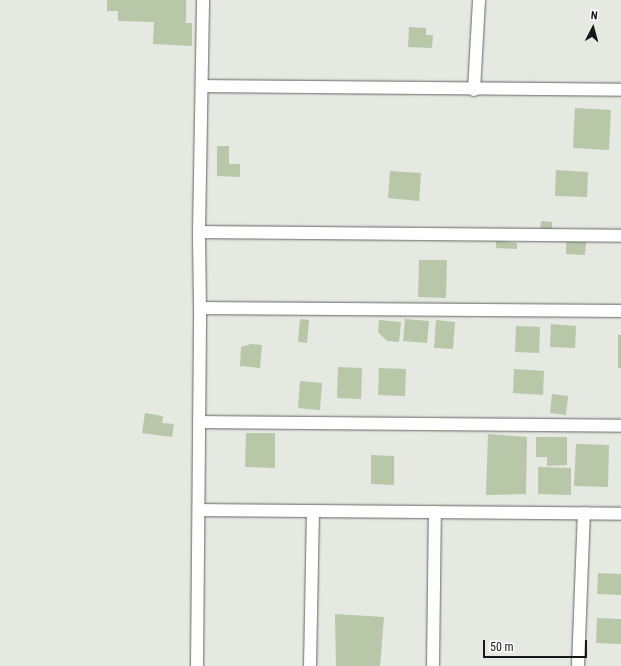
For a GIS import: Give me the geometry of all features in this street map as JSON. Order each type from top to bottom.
[{"type":"street","points":[[197,666],[200,308],[199,232],[203,0]]},
{"type":"street","points":[[474,90],[479,0]]},
{"type":"street","points":[[202,86],[474,90],[621,90]]},
{"type":"street","points":[[199,232],[621,236]]},
{"type":"street","points":[[200,308],[621,311]]},
{"type":"street","points":[[199,422],[621,426]]},
{"type":"street","points":[[199,510],[621,514]]},
{"type":"street","points":[[310,666],[313,511]]},
{"type":"street","points":[[433,666],[435,512]]},
{"type":"street","points":[[578,666],[584,513]]},
{"type":"building","points":[[107,0],[186,0],[186,23],[192,23],[192,46],[153,44],[154,22],[118,21],[118,11],[107,11]]},
{"type":"building","points":[[409,27],[426,28],[426,35],[433,35],[432,48],[408,47]]},
{"type":"building","points":[[575,108],[611,110],[609,150],[573,148]]},
{"type":"building","points":[[217,146],[229,146],[229,164],[240,164],[240,177],[217,176]]},
{"type":"building","points":[[556,170],[588,172],[587,197],[555,196]]},
{"type":"building","points":[[390,171],[421,173],[419,201],[388,198]]},
{"type":"building","points":[[541,221],[552,222],[552,231],[540,231]]},
{"type":"building","points":[[496,241],[517,243],[517,249],[496,248]]},
{"type":"building","points":[[566,242],[586,242],[585,255],[566,254]]},
{"type":"building","points":[[419,260],[447,260],[446,298],[418,297]]},
{"type":"building","points":[[300,319],[309,320],[307,343],[298,342]]},
{"type":"building","points":[[405,319],[429,321],[427,343],[403,341]]},
{"type":"building","points":[[379,320],[401,322],[399,342],[387,341],[378,332]]},
{"type":"building","points":[[436,320],[455,322],[453,349],[434,348]]},
{"type":"building","points":[[551,324],[576,326],[575,348],[550,347]]},
{"type":"building","points":[[516,326],[540,327],[539,353],[515,352]]},
{"type":"building","points":[[618,335],[621,335],[621,368],[618,368]]},
{"type":"building","points":[[251,344],[262,345],[260,368],[240,366],[241,347]]},
{"type":"building","points":[[338,367],[362,368],[361,399],[337,398]]},
{"type":"building","points":[[379,368],[406,369],[405,396],[378,395]]},
{"type":"building","points":[[514,369],[544,371],[543,395],[513,393]]},
{"type":"building","points":[[300,381],[322,383],[320,410],[298,408]]},
{"type":"building","points":[[552,394],[568,396],[566,415],[550,413]]},
{"type":"building","points":[[145,413],[163,416],[162,423],[174,424],[172,437],[142,433]]},
{"type":"building","points":[[246,433],[275,433],[275,468],[245,467]]},
{"type":"building","points":[[488,434],[527,437],[526,494],[486,495]]},
{"type":"building","points":[[536,437],[567,437],[567,465],[547,466],[547,457],[536,457]]},
{"type":"building","points":[[576,444],[609,445],[608,487],[574,486]]},
{"type":"building","points":[[371,455],[394,456],[394,485],[371,484]]},
{"type":"building","points":[[538,467],[571,468],[571,495],[538,494]]},
{"type":"building","points":[[598,573],[621,574],[621,595],[597,594]]},
{"type":"building","points":[[335,614],[384,617],[380,666],[336,666]]},
{"type":"building","points":[[597,618],[621,619],[621,644],[596,643]]}]
